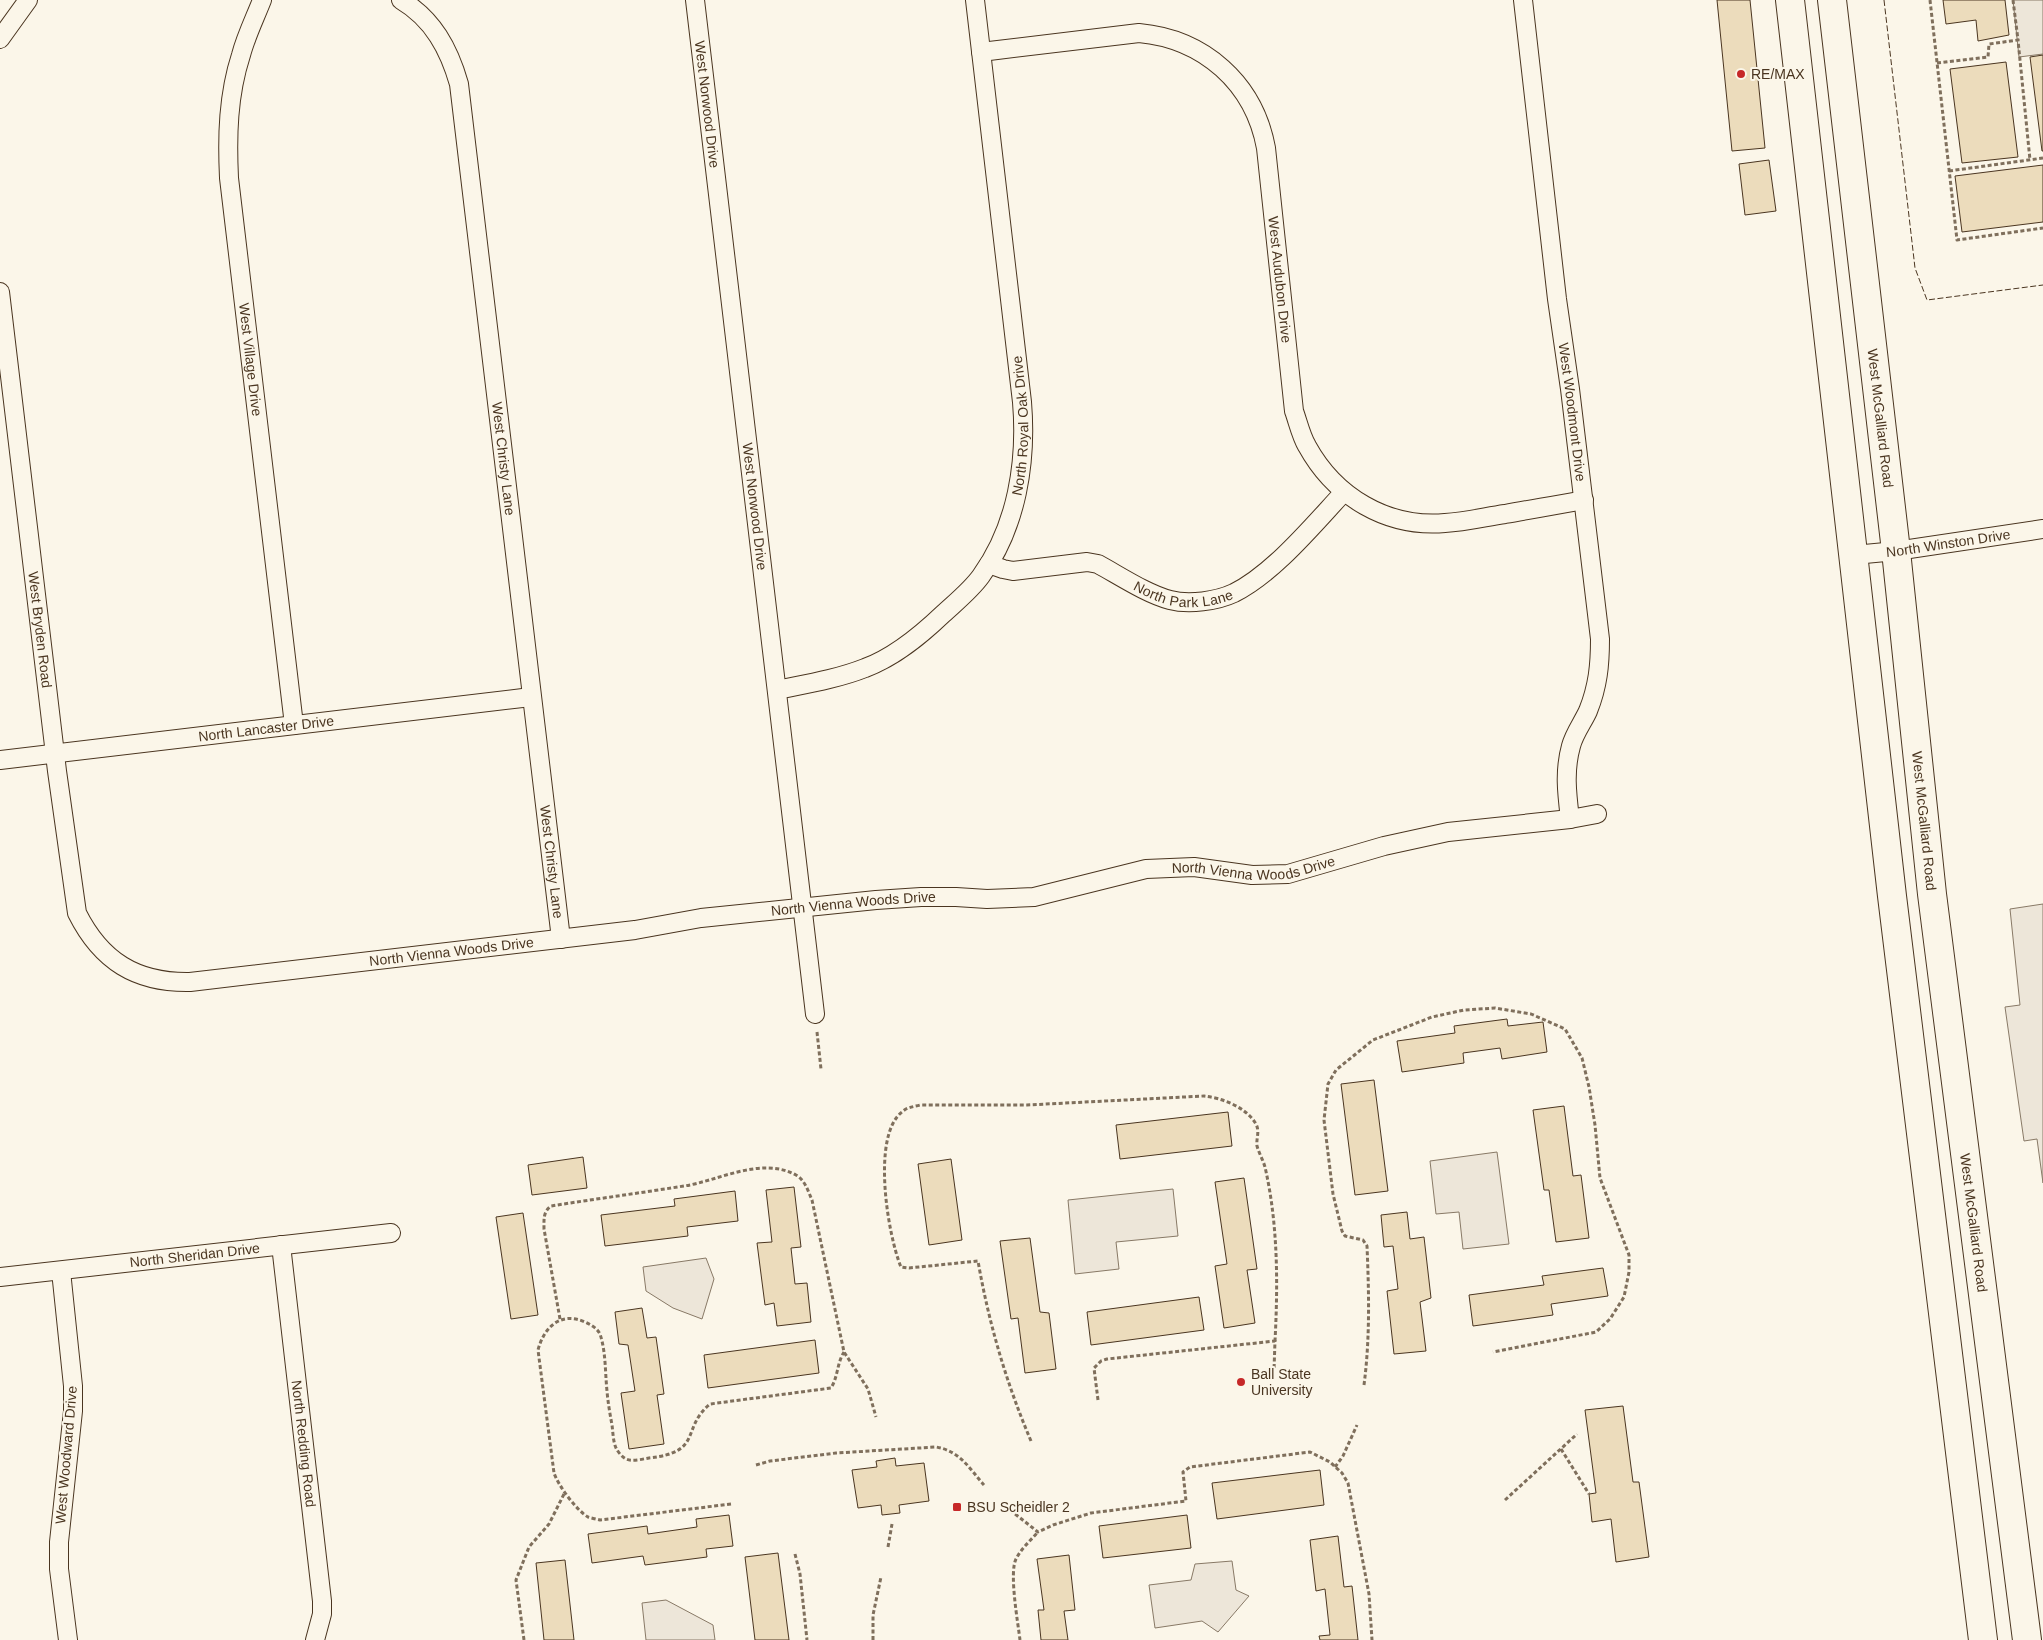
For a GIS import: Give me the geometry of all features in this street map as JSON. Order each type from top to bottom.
[{"type":"main road","points":[[1790,0],[1893,906],[1983,1640]]},
{"type":"main road","name":"West McGalliard Road","points":[[1832,0],[1896,551],[1932,894],[2027,1640]]},
{"type":"street","points":[[0,39],[28,0]]},
{"type":"street","name":"West Village Drive","points":[[262,0],[240,55],[230,101],[227,150],[231,198],[294,725]]},
{"type":"street","name":"West Christy Lane","points":[[401,0],[422,15],[435,30],[446,47],[459,84],[560,939]]},
{"type":"street","name":"West Norwood Drive","points":[[695,0],[815,1014]]},
{"type":"street","name":"North Royal Oak Drive","points":[[777,690],[866,668],[899,650],[931,626],[980,578],[997,551],[1007,528],[1018,492],[1025,435],[975,0]]},
{"type":"street","name":"West Woodmont Drive","points":[[1523,0],[1557,298],[1600,638],[1600,668],[1593,697],[1572,744],[1568,761],[1566,782],[1570,820]]},
{"type":"street","name":"West Audubon Drive","points":[[981,52],[1139,33],[1173,39],[1204,54],[1218,64],[1233,79],[1255,111],[1265,141],[1294,411],[1306,444],[1317,464],[1331,480],[1356,502],[1405,520],[1423,523],[1444,523],[1584,500]]},
{"type":"street","name":"West Bryden Road","points":[[0,292],[76,913],[98,948],[109,957]]},
{"type":"street","name":"North Park Lane","points":[[989,564],[1013,571],[1087,562],[1098,564],[1158,596],[1170,600],[1184,602],[1222,598],[1250,583],[1275,562],[1344,492]]},
{"type":"street","name":"North Winston Drive","points":[[1854,554],[1896,551],[2043,529]]},
{"type":"street","name":"North Lancaster Drive","points":[[0,760],[532,697]]},
{"type":"street","name":"North Vienna Woods Drive","points":[[109,957],[131,972],[152,980],[190,982],[635,930],[700,918],[802,907],[922,897],[988,899],[1034,897],[1146,869],[1194,867],[1252,874],[1288,874],[1384,846],[1448,832],[1570,820],[1597,814]]},
{"type":"street","name":"North Sheridan Drive","points":[[0,1277],[391,1233]]},
{"type":"street","name":"North Redding Road","points":[[281,1246],[322,1601],[322,1614],[316,1640]]},
{"type":"street","name":"West Woodward Drive","points":[[61,1271],[73,1386],[73,1411],[59,1542],[59,1569],[68,1640]]},
{"type":"path","points":[[1930,0],[1956,240],[2043,228]]},
{"type":"path","points":[[2013,0],[2030,160]]},
{"type":"path","points":[[1937,64],[1988,57],[1989,44],[2018,40]]},
{"type":"path","points":[[1949,171],[2043,158]]},
{"type":"path","points":[[1364,1385],[1368,1355],[1369,1297],[1367,1246],[1363,1240],[1345,1236],[1336,1210],[1324,1120],[1328,1084],[1336,1070],[1373,1040],[1432,1017],[1464,1010],[1496,1008],[1532,1014],[1565,1030],[1582,1058],[1595,1125],[1600,1178],[1629,1255],[1629,1272],[1624,1297],[1610,1319],[1596,1332],[1493,1352]]},
{"type":"path","points":[[815,1014],[821,1070]]},
{"type":"path","points":[[1031,1441],[1004,1372],[987,1309],[978,1261],[901,1268],[897,1259],[891,1232],[883,1167],[892,1126],[900,1113],[909,1107],[1027,1105],[1204,1096],[1216,1097],[1247,1115],[1255,1123],[1259,1133],[1256,1144],[1265,1167],[1277,1250],[1278,1297],[1274,1370]]},
{"type":"path","points":[[560,1319],[544,1229],[544,1216],[547,1209],[551,1206],[686,1186],[742,1170],[780,1170],[796,1175],[803,1181],[812,1200],[844,1352],[868,1390],[876,1416]]},
{"type":"path","points":[[731,1504],[600,1520],[588,1517],[557,1482],[554,1473],[538,1350],[546,1332],[560,1319],[579,1320],[592,1325],[599,1332],[604,1352],[607,1393],[616,1448],[625,1458],[633,1460],[673,1454],[683,1447],[689,1440],[700,1415],[710,1404],[832,1388],[836,1381],[840,1358],[844,1352]]},
{"type":"path","points":[[1098,1400],[1094,1368],[1101,1361],[1275,1341]]},
{"type":"path","points":[[1335,1467],[1357,1425]]},
{"type":"path","points":[[1506,1500],[1577,1434]]},
{"type":"path","points":[[756,1465],[836,1453],[936,1447],[949,1449],[956,1454],[984,1486]]},
{"type":"path","points":[[1561,1449],[1589,1494]]},
{"type":"path","points":[[1020,1640],[1013,1573],[1015,1561],[1022,1549],[1038,1532],[1091,1513],[1183,1502],[1186,1498],[1183,1472],[1190,1468],[1310,1452],[1321,1456],[1335,1467],[1342,1473],[1348,1483],[1369,1594],[1372,1640]]},
{"type":"path","points":[[524,1640],[516,1580],[529,1547],[549,1524],[565,1492]]},
{"type":"path","points":[[1010,1510],[1038,1532]]},
{"type":"path","points":[[888,1547],[892,1524]]},
{"type":"path","points":[[795,1554],[800,1574],[807,1640]]},
{"type":"path","points":[[873,1640],[873,1615],[881,1577]]},
{"type":"shaded area","points":[[2013,0],[2043,0],[2043,54],[2019,57]]},
{"type":"shaded area","points":[[2043,904],[2043,1183],[2037,1139],[2024,1141],[2005,1007],[2020,1005],[2010,909]]},
{"type":"shaded area","points":[[1497,1152],[1509,1244],[1463,1249],[1459,1212],[1436,1214],[1430,1161]]},
{"type":"shaded area","points":[[1173,1189],[1178,1236],[1116,1242],[1119,1269],[1075,1274],[1068,1200]]},
{"type":"shaded area","points":[[706,1258],[714,1279],[702,1319],[673,1308],[646,1291],[643,1267]]},
{"type":"shaded area","points":[[1232,1561],[1236,1590],[1249,1596],[1218,1632],[1202,1621],[1155,1628],[1149,1585],[1191,1580],[1195,1564]]},
{"type":"shaded area","points":[[666,1600],[713,1625],[715,1640],[646,1640],[642,1603]]},
{"type":"building","name":"RE/MAX","points":[[1717,0],[1750,0],[1765,148],[1732,151]]},
{"type":"building","points":[[1943,0],[2005,0],[2009,35],[1978,41],[1976,20],[1946,24]]},
{"type":"building","points":[[2043,55],[2043,151],[2042,151],[2030,57]]},
{"type":"building","points":[[2006,62],[2018,157],[1962,163],[1950,69]]},
{"type":"building","points":[[1769,160],[1776,211],[1745,215],[1739,164]]},
{"type":"building","points":[[2043,165],[2043,222],[1962,232],[1955,176]]},
{"type":"building","points":[[1507,1019],[1508,1026],[1543,1022],[1547,1052],[1502,1059],[1500,1048],[1463,1053],[1464,1063],[1402,1072],[1397,1041],[1455,1033],[1454,1026]]},
{"type":"building","points":[[1374,1080],[1388,1191],[1355,1195],[1341,1084]]},
{"type":"building","points":[[1564,1106],[1573,1176],[1581,1175],[1589,1238],[1556,1242],[1549,1190],[1544,1190],[1533,1110]]},
{"type":"building","points":[[1228,1112],[1232,1146],[1120,1159],[1116,1125]]},
{"type":"building","points":[[583,1157],[587,1188],[532,1195],[528,1165]]},
{"type":"building","points":[[951,1159],[962,1240],[929,1245],[918,1164]]},
{"type":"building","points":[[1244,1178],[1257,1269],[1247,1270],[1255,1323],[1224,1328],[1215,1266],[1227,1264],[1215,1182]]},
{"type":"building","points":[[794,1187],[801,1247],[791,1248],[795,1284],[807,1283],[811,1322],[777,1326],[774,1303],[765,1305],[757,1243],[772,1242],[766,1190]]},
{"type":"building","points":[[735,1191],[738,1221],[687,1227],[688,1236],[605,1246],[601,1215],[675,1206],[674,1199]]},
{"type":"building","points":[[1407,1212],[1410,1239],[1424,1237],[1431,1298],[1420,1302],[1426,1351],[1394,1354],[1387,1291],[1398,1289],[1393,1246],[1384,1247],[1381,1215]]},
{"type":"building","points":[[523,1213],[538,1315],[511,1319],[496,1217]]},
{"type":"building","points":[[1030,1238],[1040,1312],[1049,1313],[1056,1369],[1025,1373],[1018,1318],[1011,1319],[1000,1241]]},
{"type":"building","points":[[1603,1268],[1608,1296],[1551,1304],[1553,1315],[1473,1326],[1469,1295],[1544,1285],[1542,1276]]},
{"type":"building","points":[[1199,1297],[1204,1330],[1091,1345],[1087,1312]]},
{"type":"building","points":[[642,1308],[647,1338],[656,1337],[664,1394],[657,1395],[664,1444],[629,1449],[621,1393],[635,1391],[628,1345],[619,1344],[615,1312]]},
{"type":"building","points":[[815,1340],[819,1373],[708,1388],[704,1355]]},
{"type":"building","points":[[1623,1406],[1633,1482],[1639,1482],[1649,1557],[1616,1562],[1611,1519],[1592,1522],[1589,1494],[1596,1493],[1585,1410]]},
{"type":"building","points":[[895,1458],[896,1466],[924,1463],[929,1501],[899,1505],[900,1513],[882,1515],[881,1505],[858,1508],[852,1470],[877,1467],[876,1461]]},
{"type":"building","points":[[1320,1470],[1324,1505],[1217,1519],[1212,1483]]},
{"type":"building","points":[[729,1515],[733,1546],[706,1549],[707,1557],[645,1565],[643,1556],[592,1563],[588,1534],[647,1526],[648,1534],[697,1527],[696,1519]]},
{"type":"building","points":[[1187,1515],[1191,1548],[1103,1558],[1099,1526]]},
{"type":"building","points":[[1338,1536],[1344,1587],[1352,1586],[1358,1640],[1320,1640],[1319,1636],[1330,1635],[1325,1589],[1316,1591],[1310,1540]]},
{"type":"building","points":[[778,1553],[789,1640],[755,1640],[745,1557]]},
{"type":"building","points":[[1069,1555],[1075,1610],[1064,1611],[1068,1640],[1041,1640],[1038,1610],[1044,1610],[1037,1559]]},
{"type":"building","points":[[565,1560],[574,1640],[544,1640],[536,1563]]},
{"type":"fence","points":[[1884,0],[1915,268],[1927,300],[2043,285]]},
{"type":"place","name":"RE/MAX","points":[[1741,74]]},
{"type":"place","name":"Ball State University","points":[[1241,1382]]},
{"type":"place","name":"BSU Scheidler 2","points":[[957,1507]]}]
